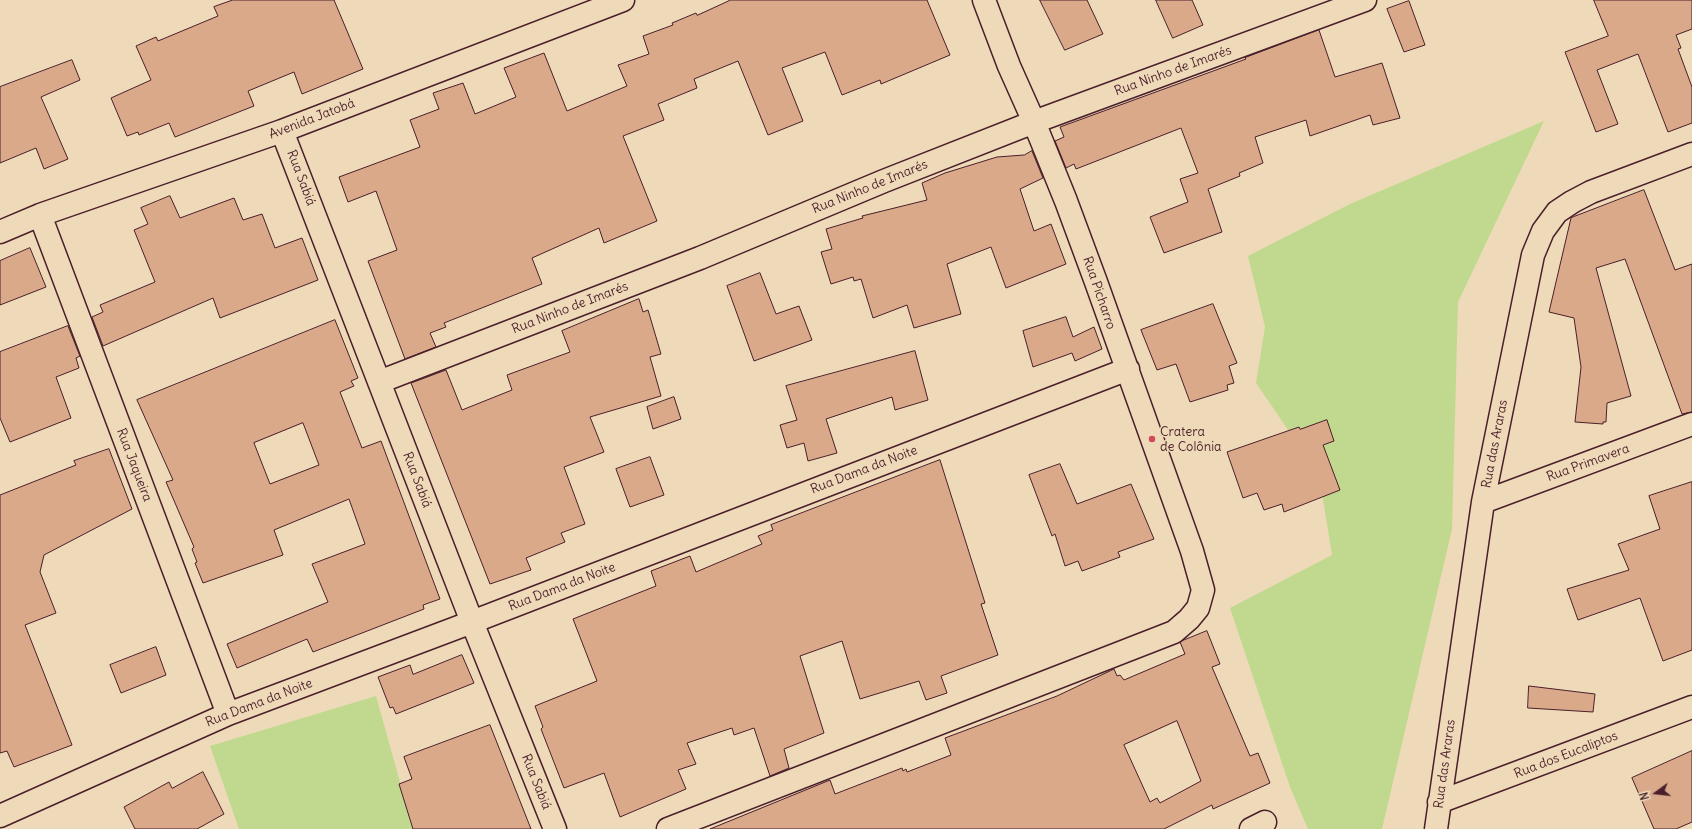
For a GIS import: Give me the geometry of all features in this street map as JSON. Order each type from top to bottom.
[{"type":"street","name":"Avenida Jatobá","points":[[0,232],[40,215],[282,131],[623,0]]},
{"type":"street","name":"Rua Picharro","points":[[668,829],[1174,632],[1189,619],[1198,608],[1203,590],[1192,551],[1128,369],[1066,201],[1034,122],[1009,66],[984,0]]},
{"type":"street","name":"Rua Ninho de Imarés","points":[[379,382],[700,258],[884,181],[1034,122],[1365,0]]},
{"type":"street","name":"Rua Sabiá","points":[[282,131],[472,622],[555,829]]},
{"type":"street","name":"Rua das Araras","points":[[1436,829],[1483,502],[1533,255],[1543,232],[1557,212],[1572,202],[1591,192],[1692,154]]},
{"type":"street","name":"Rua Jaqueira","points":[[40,215],[228,714]]},
{"type":"street","name":"Rua Dama da Noite","points":[[0,816],[228,714],[472,622],[1128,369]]},
{"type":"street","name":"Rua Primavera","points":[[1483,502],[1692,424]]},
{"type":"street","name":"Rua dos Eucaliptos","points":[[1439,802],[1692,707]]},
{"type":"green space","points":[[1544,121],[1458,302],[1452,529],[1382,829],[1308,829],[1290,787],[1230,608],[1332,555],[1319,475],[1256,383],[1265,327],[1248,256],[1350,204]]},
{"type":"green space","points":[[376,696],[413,829],[239,829],[210,746]]},
{"type":"building","points":[[233,0],[334,0],[363,69],[302,94],[294,72],[248,91],[254,106],[175,137],[169,123],[139,135],[138,132],[127,136],[111,98],[151,80],[136,46],[156,37],[158,41],[218,16],[214,7]]},
{"type":"building","points":[[731,0],[927,0],[950,55],[881,84],[880,80],[842,95],[825,52],[782,68],[803,121],[768,135],[738,61],[694,79],[697,88],[658,104],[664,120],[623,136],[657,221],[604,243],[599,228],[532,258],[542,284],[444,323],[446,327],[430,333],[436,347],[405,359],[368,261],[397,250],[376,191],[348,202],[339,177],[420,147],[410,120],[439,109],[433,93],[463,83],[475,114],[516,97],[504,68],[544,53],[567,111],[627,86],[618,65],[649,54],[643,36],[673,25],[672,23],[696,13],[697,15]]},
{"type":"building","points":[[1040,0],[1087,0],[1103,34],[1065,50]]},
{"type":"building","points":[[1156,0],[1192,0],[1203,25],[1173,38]]},
{"type":"building","points":[[1594,0],[1692,0],[1692,29],[1676,35],[1681,48],[1678,49],[1692,87],[1692,123],[1668,132],[1638,54],[1597,70],[1618,124],[1596,132],[1565,52],[1608,36]]},
{"type":"building","points":[[1409,1],[1425,45],[1404,52],[1387,9]]},
{"type":"building","points":[[1319,30],[1335,77],[1382,63],[1400,118],[1373,125],[1370,115],[1310,136],[1306,120],[1255,137],[1263,163],[1239,173],[1240,176],[1208,189],[1222,232],[1164,253],[1150,217],[1188,202],[1180,179],[1198,173],[1181,128],[1076,169],[1074,164],[1066,168],[1055,141],[1064,137],[1060,127],[1246,59],[1245,58]]},
{"type":"building","points":[[72,60],[80,80],[41,97],[68,159],[44,169],[36,148],[0,163],[0,87]]},
{"type":"building","points":[[1032,151],[1043,178],[1020,189],[1034,231],[1051,224],[1066,264],[1006,288],[991,247],[947,264],[961,314],[914,328],[907,305],[873,318],[861,279],[854,281],[853,277],[831,284],[821,252],[832,249],[826,229],[863,218],[862,216],[927,200],[922,183],[945,173],[997,157],[1024,155]]},
{"type":"building","points":[[1644,190],[1675,270],[1692,264],[1692,412],[1682,414],[1625,259],[1596,268],[1631,396],[1607,403],[1606,422],[1603,422],[1603,424],[1575,422],[1581,367],[1574,318],[1549,312],[1571,218]]},
{"type":"building","points":[[170,196],[180,218],[234,198],[243,220],[262,214],[275,248],[302,238],[318,280],[220,318],[213,298],[103,346],[92,317],[103,312],[100,305],[155,282],[134,230],[148,224],[141,208]]},
{"type":"building","points":[[30,248],[46,287],[0,305],[0,261]]},
{"type":"building","points":[[760,273],[776,314],[799,306],[812,340],[754,361],[727,286]]},
{"type":"building","points":[[639,299],[643,312],[648,310],[661,354],[650,357],[661,396],[590,417],[604,452],[564,467],[585,524],[561,533],[565,542],[526,558],[531,570],[490,584],[411,383],[446,370],[462,410],[512,390],[507,375],[570,352],[562,331]]},
{"type":"building","points":[[1213,304],[1237,363],[1229,366],[1234,383],[1227,385],[1228,390],[1190,402],[1176,364],[1157,370],[1141,330]]},
{"type":"building","points":[[1066,317],[1073,337],[1094,327],[1102,349],[1075,361],[1072,353],[1033,367],[1023,331]]},
{"type":"building","points":[[335,320],[358,378],[351,381],[354,386],[340,392],[362,448],[381,441],[440,599],[423,605],[424,609],[313,652],[307,639],[237,668],[227,644],[328,602],[312,564],[365,544],[349,499],[274,530],[283,555],[203,583],[195,563],[197,562],[192,549],[194,547],[166,482],[173,480],[137,400]],"holes":[[[303,423],[319,465],[270,484],[254,443]]]},
{"type":"building","points":[[68,326],[80,356],[76,358],[79,368],[56,377],[71,418],[10,442],[0,418],[0,352]]},
{"type":"building","points":[[915,351],[928,400],[895,410],[892,397],[826,419],[837,453],[808,461],[804,443],[787,448],[780,425],[797,420],[786,386]]},
{"type":"building","points":[[674,397],[681,419],[653,429],[647,407]]},
{"type":"building","points":[[1327,420],[1334,441],[1323,445],[1340,490],[1284,512],[1282,504],[1264,510],[1257,493],[1243,498],[1227,452],[1299,427],[1300,429]]},
{"type":"building","points":[[109,449],[132,509],[44,555],[40,572],[56,613],[25,625],[72,745],[14,767],[7,751],[0,753],[0,495],[76,465],[74,461]]},
{"type":"building","points":[[650,457],[664,495],[630,507],[616,469]]},
{"type":"building","points":[[940,460],[985,603],[981,604],[998,655],[941,676],[947,693],[926,700],[919,681],[860,699],[842,641],[800,656],[824,733],[784,749],[789,768],[770,776],[754,728],[734,735],[732,728],[687,743],[696,764],[678,770],[686,789],[620,817],[604,773],[564,788],[541,729],[543,727],[535,706],[597,681],[573,619],[656,586],[651,571],[690,556],[696,572],[762,544],[758,536],[773,530],[771,525]]},
{"type":"building","points":[[1060,464],[1077,504],[1131,484],[1154,539],[1118,552],[1120,557],[1082,571],[1078,561],[1065,566],[1055,534],[1052,536],[1029,475]]},
{"type":"building","points":[[1692,482],[1692,650],[1663,661],[1640,598],[1578,620],[1567,589],[1629,570],[1618,544],[1660,529],[1649,496]]},
{"type":"building","points":[[1207,631],[1220,664],[1212,667],[1250,756],[1258,753],[1270,783],[1213,809],[1212,805],[1164,829],[710,829],[830,780],[835,794],[902,768],[903,771],[906,769],[907,772],[951,755],[945,738],[1057,696],[1114,669],[1117,676],[1120,675],[1124,680],[1185,654],[1180,642]],"holes":[[[1177,721],[1201,781],[1160,803],[1157,798],[1150,802],[1124,745]]]},
{"type":"building","points":[[156,647],[166,675],[121,693],[110,665]]},
{"type":"building","points":[[462,655],[474,683],[396,714],[393,707],[390,708],[378,677],[410,665],[413,674]]},
{"type":"building","points":[[1529,686],[1595,694],[1593,712],[1528,708]]},
{"type":"building","points":[[490,725],[531,829],[413,829],[399,784],[412,779],[404,757]]},
{"type":"building","points":[[1692,751],[1692,822],[1676,829],[1654,829],[1632,778]]},
{"type":"building","points":[[203,772],[224,814],[197,829],[135,829],[124,807],[169,782],[172,788]]},
{"type":"place","name":"Cratera de Colônia","points":[[1152,439]]}]
